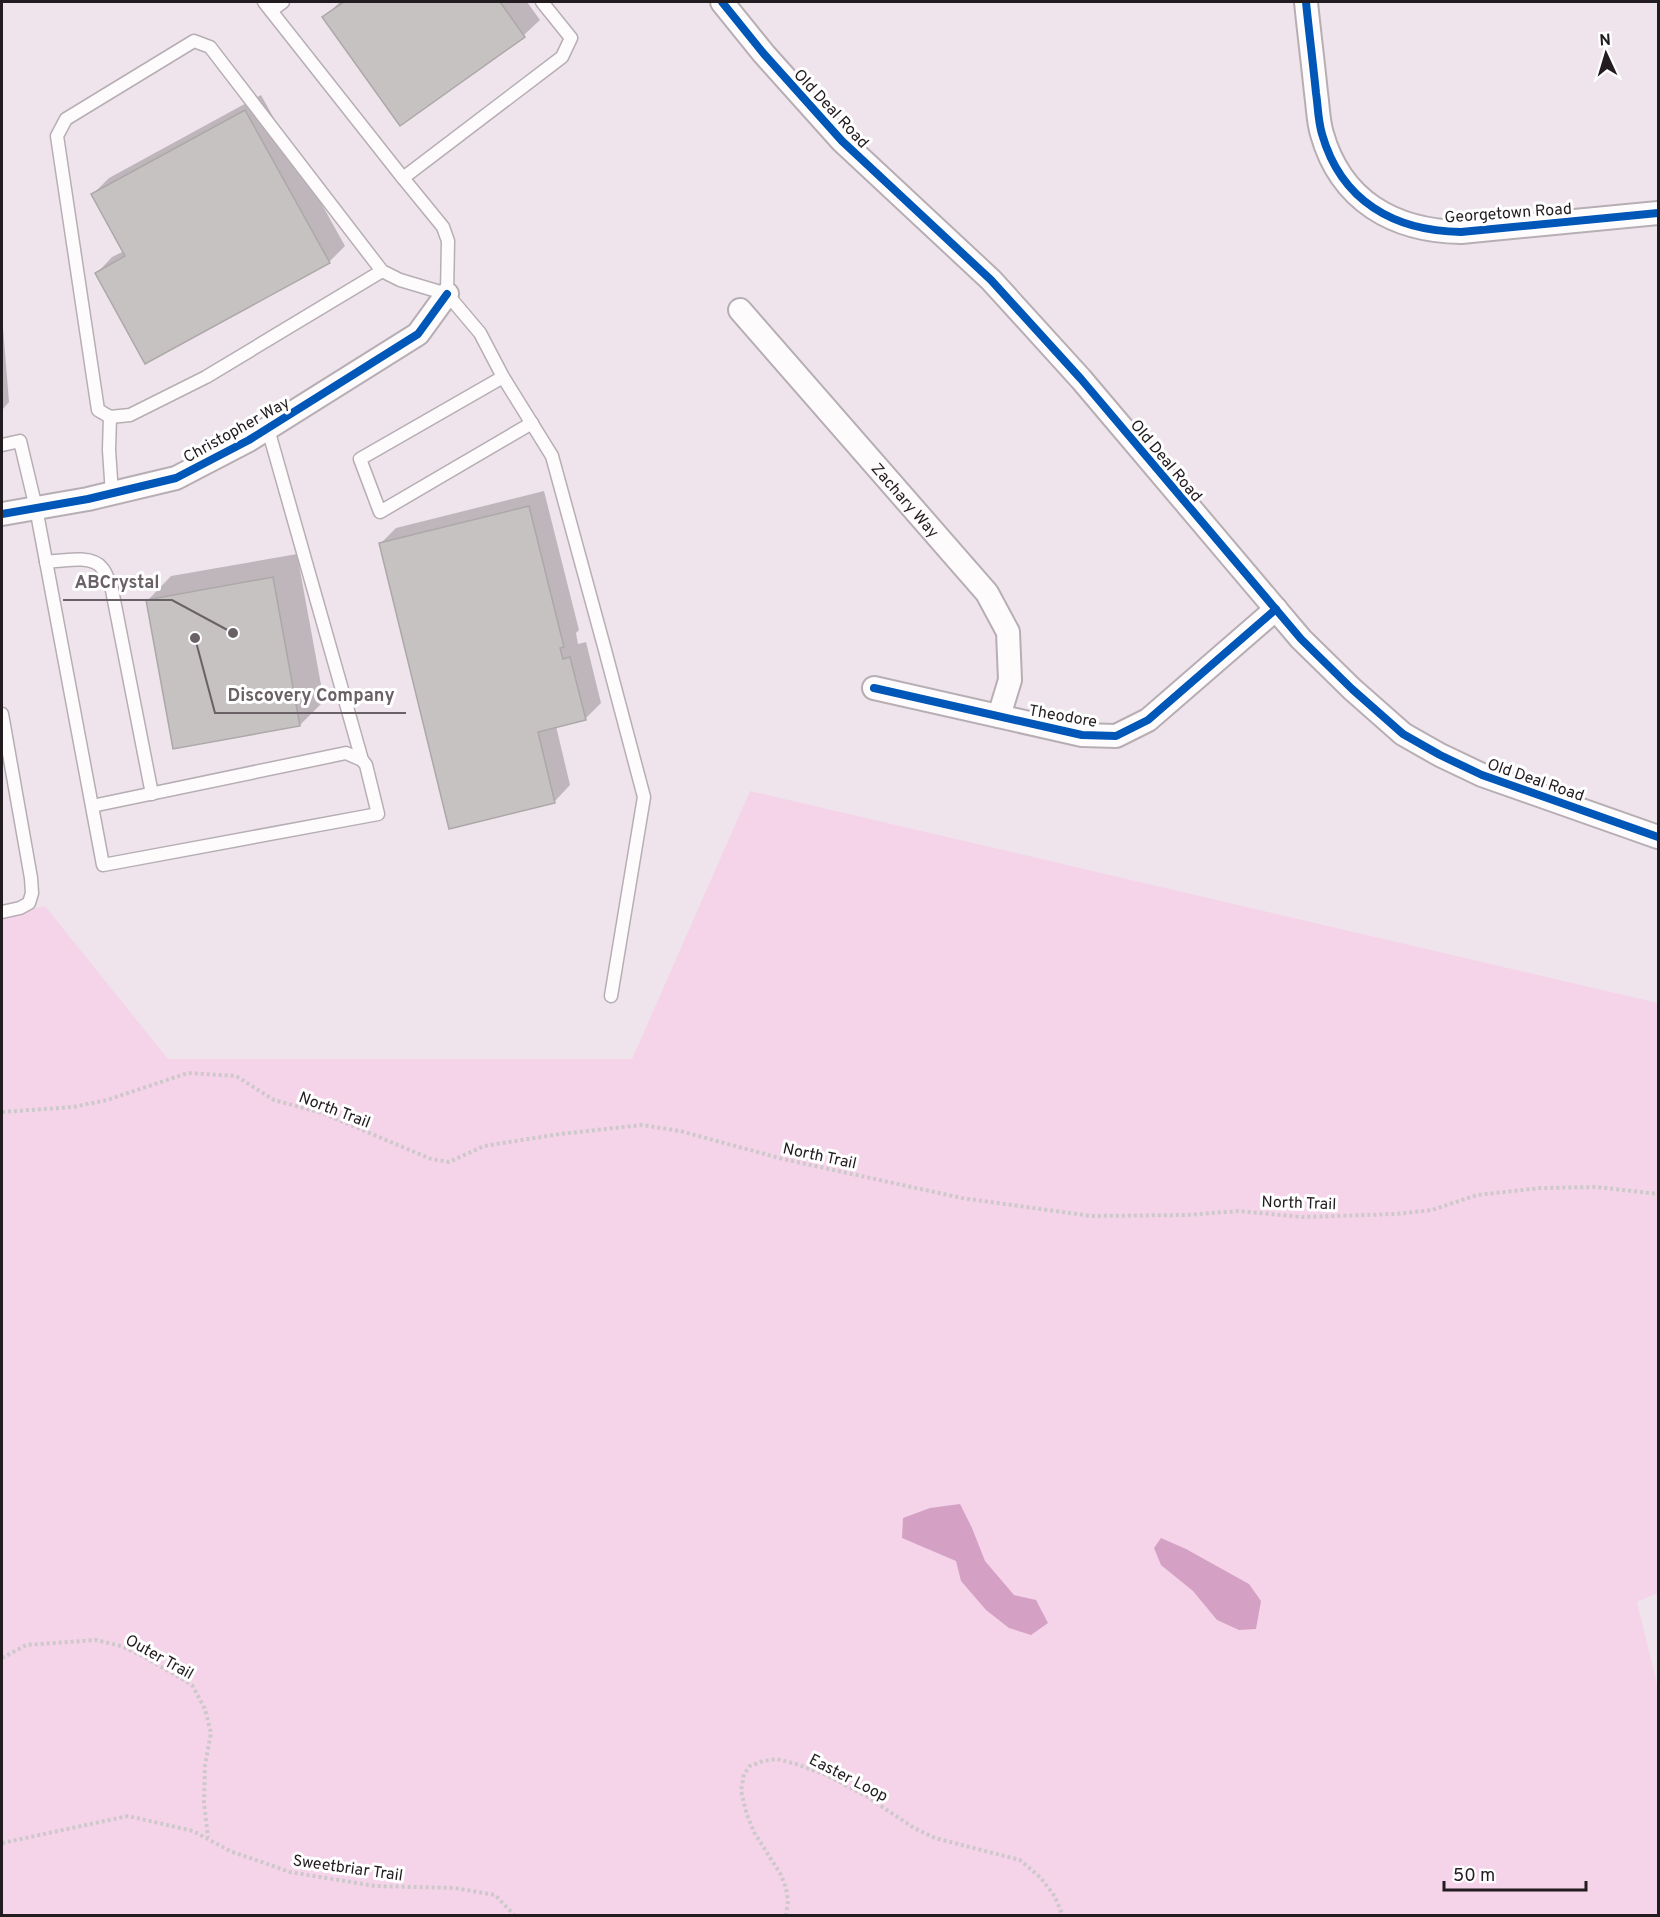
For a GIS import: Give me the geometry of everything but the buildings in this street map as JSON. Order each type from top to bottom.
[{"type":"street","name":"Old Deal Road","points":[[722,2],[764,54],[842,141],[991,280],[1081,379],[1301,639],[1352,689],[1403,734],[1440,755],[1482,775],[1659,837]]},
{"type":"street","name":"Georgetown Road","points":[[1306,2],[1321,132],[1328,153],[1353,192],[1377,211],[1418,228],[1444,232],[1659,213]]},
{"type":"street","name":"Christopher Way","points":[[2,514],[112,494],[176,478],[268,429],[418,334],[447,294]]},
{"type":"street","name":"Zachary Way","points":[[740,310],[987,593],[1008,632],[1010,680],[999,716]]},
{"type":"street","name":"Theodore","points":[[874,688],[1082,735],[1116,736],[1148,720],[1276,609]]},
{"type":"lane","points":[[283,2],[267,6],[443,227],[448,241],[447,294]]},
{"type":"lane","points":[[403,178],[562,57],[571,38],[543,2]]},
{"type":"lane","points":[[382,271],[206,377],[130,415],[110,417],[98,410],[57,136],[66,119],[194,41],[210,46],[382,271],[400,280],[447,294],[480,333],[503,377],[552,456],[644,796],[611,996]]},
{"type":"lane","points":[[503,377],[360,459],[380,512],[532,423]]},
{"type":"lane","points":[[110,417],[109,450],[112,494]]},
{"type":"lane","points":[[2,445],[20,441],[36,508],[103,865],[378,814],[366,765],[362,760],[268,429]]},
{"type":"lane","points":[[46,562],[74,559],[92,561],[102,566],[111,585],[152,794]]},
{"type":"lane","points":[[2,714],[32,878],[29,903],[20,908],[2,912]]},
{"type":"lane","points":[[92,806],[346,753],[362,760]]},
{"type":"shaded area","points":[[750,791],[1658,1003],[1658,1593],[1637,1602],[1658,1688],[1658,1915],[2,1915],[2,916],[45,906],[168,1059],[632,1059]]},
{"type":"shaded area","points":[[960,1504],[985,1561],[1014,1595],[1036,1600],[1048,1623],[1031,1635],[1009,1628],[986,1610],[961,1581],[956,1561],[902,1538],[903,1518],[930,1508]]},
{"type":"shaded area","points":[[1161,1538],[1186,1549],[1249,1584],[1261,1601],[1256,1629],[1239,1630],[1217,1620],[1193,1591],[1161,1565],[1154,1548]]},
{"type":"cycle path","points":[[722,2],[764,54],[842,141],[991,280],[1081,379],[1301,639],[1352,689],[1403,734],[1440,755],[1482,775],[1658,837]]},
{"type":"cycle path","points":[[1306,2],[1322,134],[1342,177],[1374,208],[1414,226],[1461,232],[1658,213]]},
{"type":"cycle path","points":[[2,514],[88,499],[176,478],[249,440],[418,334],[447,294]]},
{"type":"cycle path","points":[[874,688],[1082,735],[1116,736],[1148,720],[1276,609]]},
{"type":"place","name":"ABCrystal","points":[[233,633]]},
{"type":"place","name":"Discovery Company","points":[[195,638]]}]
